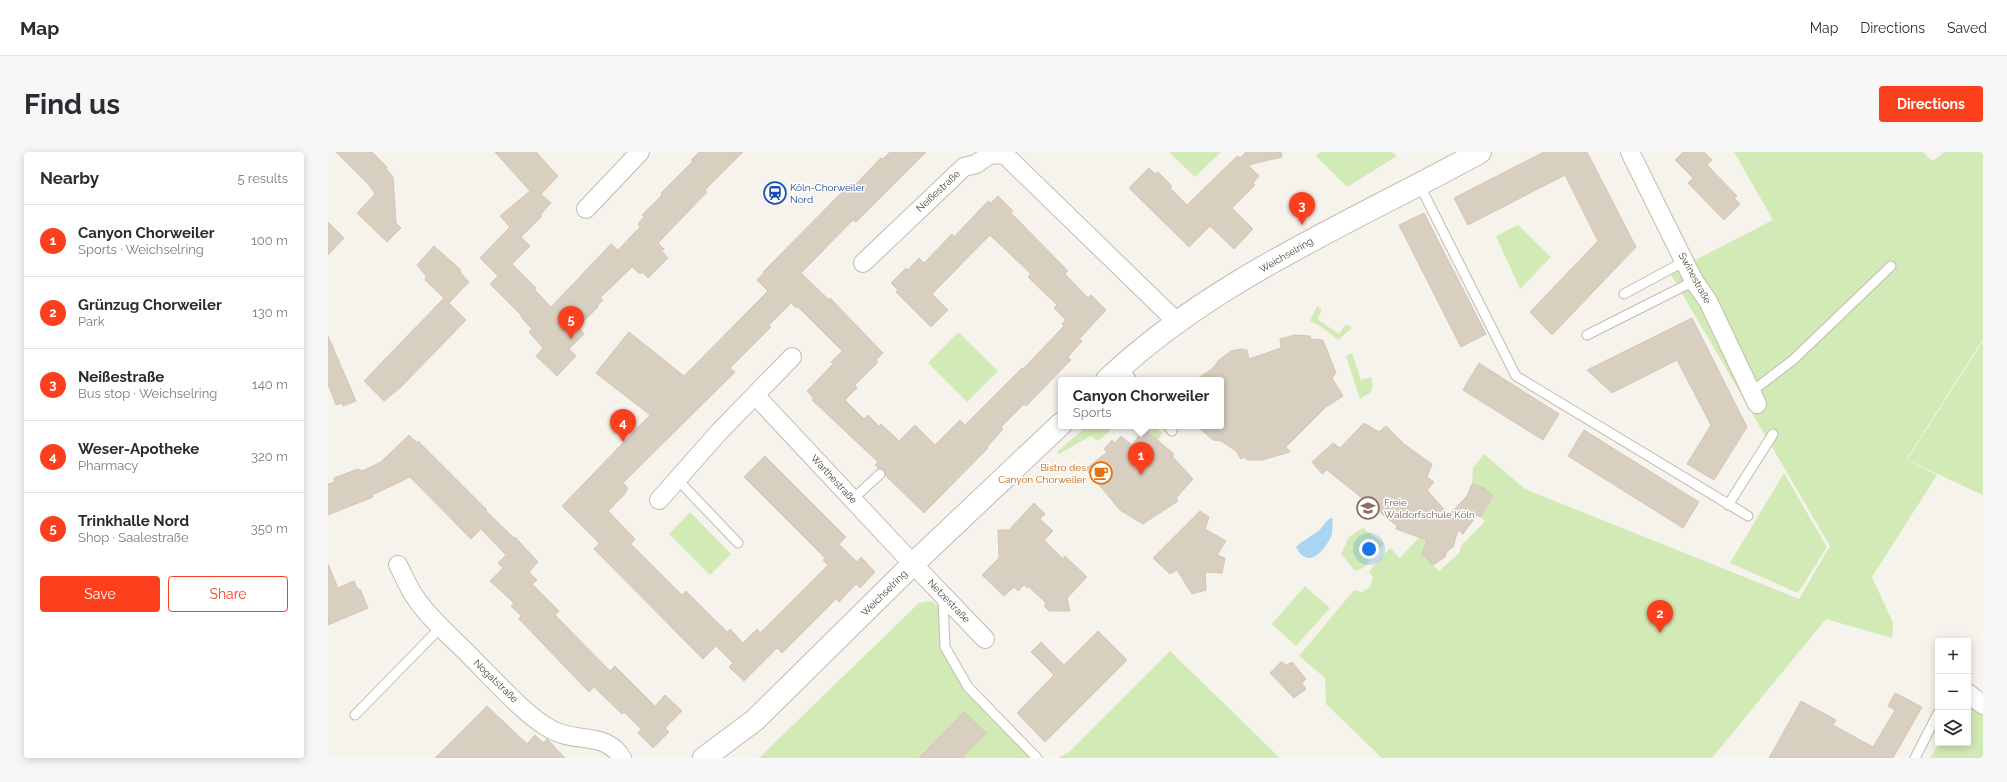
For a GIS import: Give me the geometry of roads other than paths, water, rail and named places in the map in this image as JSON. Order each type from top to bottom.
[{"type":"street","points":[[586,209],[640,152]]},
{"type":"street","name":"Weichselring","points":[[1120,375],[1177,322],[1283,255],[1480,152]]},
{"type":"street","name":"Swinestraße","points":[[1630,152],[1694,281],[1708,301],[1754,398]]},
{"type":"street","name":"Neißestraße","points":[[863,263],[964,167],[976,164],[989,155],[1004,154],[1177,322]]},
{"type":"street","points":[[659,500],[755,395],[792,358]]},
{"type":"street","name":"Warthestraße","points":[[755,395],[913,564]]},
{"type":"street","name":"Weichselring","points":[[704,758],[755,720],[913,564],[1058,427]]},
{"type":"street","name":"Netzestraße","points":[[913,564],[985,639]]},
{"type":"street","name":"Nogatstraße","points":[[398,565],[415,597],[442,627],[513,698],[543,724],[562,734],[605,742],[613,747],[622,758]]},
{"type":"street","points":[[1971,695],[1983,705]]},
{"type":"lane","points":[[1419,184],[1516,376],[1748,516]]},
{"type":"lane","points":[[1624,294],[1685,261]]},
{"type":"lane","points":[[1754,398],[1891,266]]},
{"type":"lane","points":[[1586,335],[1694,281]]},
{"type":"lane","points":[[1728,505],[1774,434]]},
{"type":"lane","points":[[853,499],[880,474]]},
{"type":"lane","points":[[677,479],[738,543]]},
{"type":"lane","points":[[943,596],[945,647],[968,687],[1037,758]]},
{"type":"lane","points":[[356,715],[442,627]]},
{"type":"lane","points":[[1915,758],[1935,719]]},
{"type":"water","points":[[1331,518],[1333,519],[1332,535],[1328,543],[1320,553],[1310,558],[1305,557],[1296,547],[1319,530]]},
{"type":"place","name":"Köln-Chorweiler Nord","points":[[775,193]]},
{"type":"place","name":"Neißestraße","points":[[1302,225]]},
{"type":"place","name":"Trinkhalle Nord","points":[[571,339]]},
{"type":"place","name":"Weser-Apotheke","points":[[623,442]]},
{"type":"place","name":"Bistro des Canyon Chorweiler","points":[[1101,473]]},
{"type":"place","name":"Canyon Chorweiler","points":[[1141,475]]},
{"type":"place","name":"Freie Waldorfschule Köln","points":[[1368,508]]},
{"type":"place","name":"Grünzug Chorweiler","points":[[1660,633]]}]
